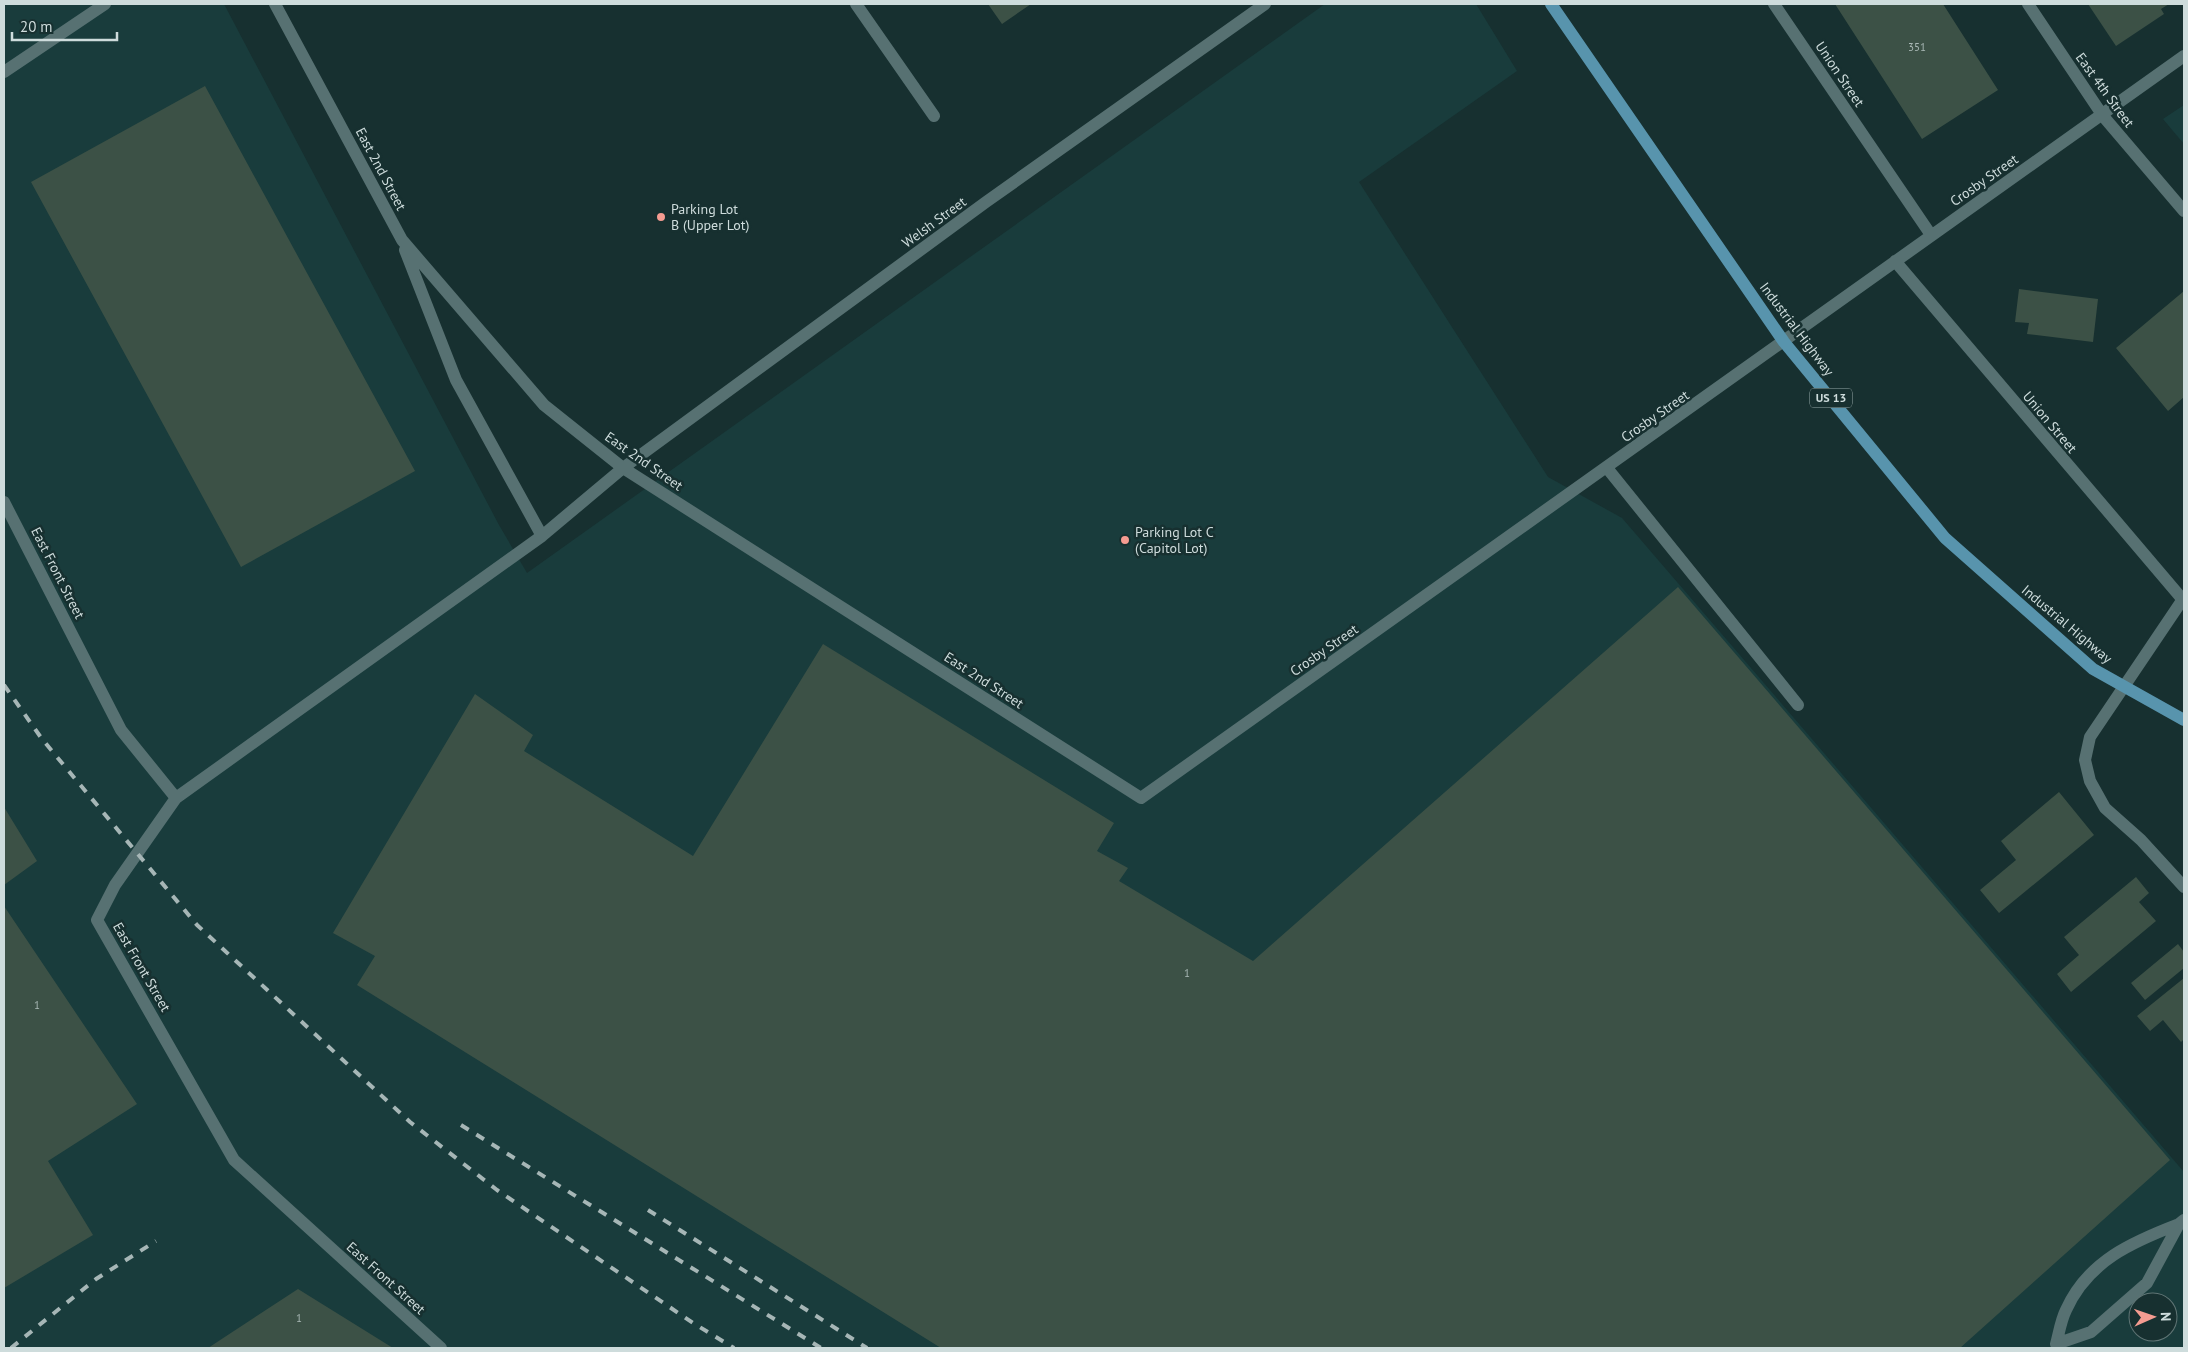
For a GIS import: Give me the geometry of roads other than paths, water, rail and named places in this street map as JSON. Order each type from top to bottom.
[{"type":"main road","name":"Industrial Highway","points":[[1551,4],[1784,342],[1945,538],[2093,669],[2184,720]]},
{"type":"street","points":[[4,72],[105,4]]},
{"type":"street","name":"East 2nd Street","points":[[275,4],[402,240],[544,405],[623,468],[1142,798]]},
{"type":"street","points":[[856,4],[934,116]]},
{"type":"street","name":"Welsh Street","points":[[176,798],[542,536],[623,468],[986,202],[1265,4]]},
{"type":"street","name":"Union Street","points":[[1774,4],[1931,235]]},
{"type":"street","name":"East 4th Street","points":[[2028,4],[2103,116],[2184,211]]},
{"type":"street","name":"Crosby Street","points":[[1142,798],[1784,342],[1931,235],[2103,116],[2184,56]]},
{"type":"street","points":[[402,240],[456,380],[542,536]]},
{"type":"street","name":"Union Street","points":[[1895,261],[2184,600]]},
{"type":"street","points":[[1607,468],[1798,705]]},
{"type":"street","name":"East Front Street","points":[[4,502],[121,730],[176,798],[115,885],[97,920],[234,1160],[441,1348]]},
{"type":"street","points":[[2184,600],[2090,736],[2085,760],[2090,782],[2105,808],[2141,840],[2184,887]]},
{"type":"street","points":[[2053,1346],[2066,1310],[2092,1270],[2135,1241],[2182,1222]]},
{"type":"street","points":[[2053,1346],[2091,1332],[2147,1283],[2182,1222]]},
{"type":"railway","points":[[4,685],[42,739],[197,925],[410,1122],[497,1190],[693,1323],[734,1348]]},
{"type":"railway","points":[[461,1125],[821,1348]]},
{"type":"railway","points":[[648,1210],[867,1348]]},
{"type":"railway","points":[[11,1348],[96,1279],[156,1241]]},
{"type":"place","name":"Parking Lot B (Upper Lot)","points":[[661,217]]},
{"type":"place","name":"Parking Lot C (Capitol Lot)","points":[[1125,540]]}]
